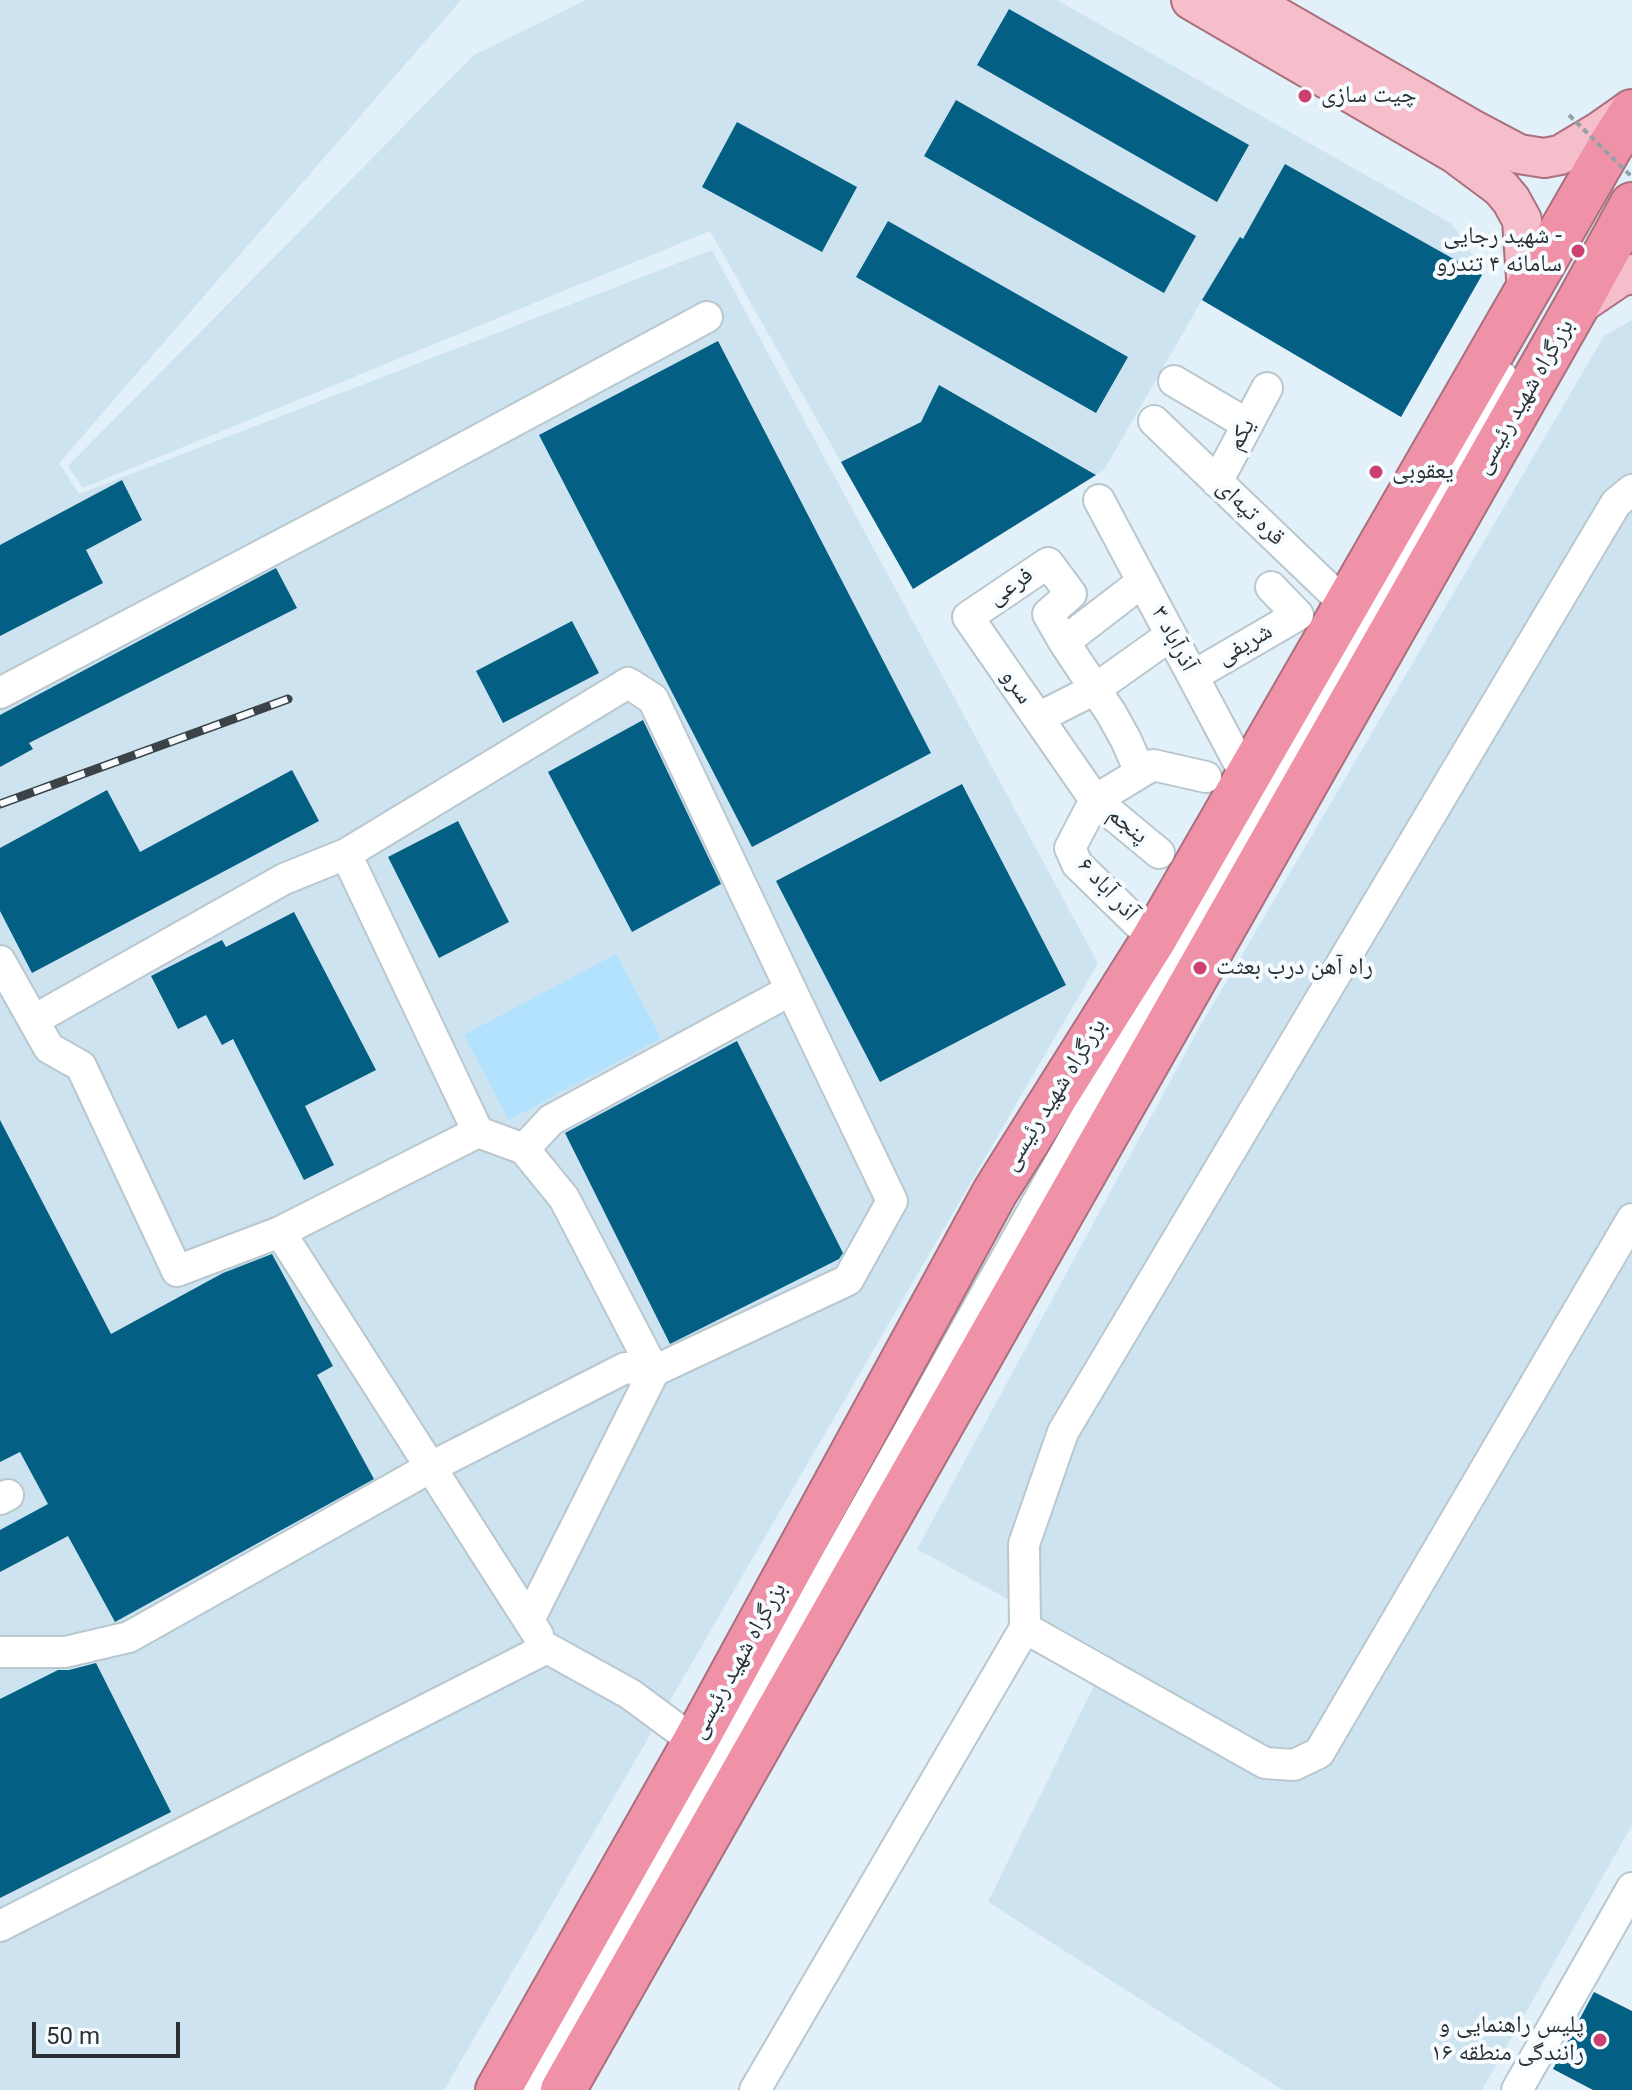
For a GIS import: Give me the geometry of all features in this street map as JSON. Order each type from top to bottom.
[{"type":"highway","name":"بزرگراه شهید رئیسی","points":[[498,2090],[695,1742],[995,1192],[1154,939],[1226,777],[1346,605],[1626,124]]},
{"type":"highway","name":"بزرگراه شهید رئیسی","points":[[563,2090],[1632,205]]},
{"type":"highway","points":[[995,1192],[996,1211],[1008,1230],[1029,1234],[1056,1221]]},
{"type":"highway","points":[[937,1297],[961,1284],[990,1291],[999,1320]]},
{"type":"main road","points":[[1191,0],[1462,140],[1544,158],[1560,155],[1626,124]]},
{"type":"main road","points":[[1248,0],[1462,140],[1511,200],[1522,220],[1527,293]]},
{"type":"main road","points":[[1576,307],[1620,277],[1632,274]]},
{"type":"street","points":[[538,2090],[1494,392],[1626,124]]},
{"type":"street","points":[[0,693],[707,317]]},
{"type":"street","points":[[1174,381],[1247,424]]},
{"type":"street","name":"یکم","points":[[1217,482],[1267,388]]},
{"type":"street","name":"قره تپه‌ای","points":[[1154,421],[1346,605]]},
{"type":"street","points":[[755,2090],[1025,1628],[1024,1544],[1063,1432],[1616,503],[1632,490]]},
{"type":"street","name":"۳ آذرآباد","points":[[1099,500],[1157,594],[1171,635],[1193,676],[1226,777]]},
{"type":"street","name":"فرعی","points":[[968,617],[1048,563],[1071,594],[1048,614],[1064,642]]},
{"type":"street","name":"شریفی","points":[[1193,676],[1298,615],[1271,587]]},
{"type":"street","points":[[1140,772],[1126,740],[1064,642],[1157,594]]},
{"type":"street","name":"سرو","points":[[968,617],[1095,800]]},
{"type":"street","points":[[1038,718],[1095,689],[1171,635]]},
{"type":"street","points":[[0,1652],[65,1652],[129,1637],[431,1467],[625,1368],[654,1371],[848,1280],[892,1201],[653,699],[628,683],[346,854],[284,879],[34,1020]]},
{"type":"street","points":[[1095,800],[1153,765],[1226,777]]},
{"type":"street","name":"پنجم","points":[[1095,800],[1159,853]]},
{"type":"street","name":"آذر آباد ۶","points":[[1095,800],[1070,848],[1077,864],[1154,939]]},
{"type":"street","points":[[346,854],[478,1132],[524,1149],[564,1198],[654,1371]]},
{"type":"street","points":[[0,961],[49,1048],[81,1066],[177,1271],[280,1232],[478,1132]]},
{"type":"street","points":[[524,1149],[551,1120],[791,990]]},
{"type":"street","points":[[1025,1628],[1265,1763],[1294,1765],[1319,1753],[1632,1219]]},
{"type":"street","points":[[280,1232],[547,1648],[630,1694],[695,1742]]},
{"type":"street","points":[[529,1620],[654,1371]]},
{"type":"street","points":[[0,1926],[547,1648]]},
{"type":"street","points":[[1517,2090],[1632,1888]]},
{"type":"path","points":[[1569,115],[1632,177]]},
{"type":"shaded area","points":[[0,0],[461,0],[59,463],[79,494],[712,250],[1098,963],[444,2090],[0,2090]]},
{"type":"shaded area","points":[[586,0],[1057,0],[1452,224],[1476,260],[1482,275],[1401,417],[1202,300],[1104,470],[913,589],[710,231],[83,488],[68,466],[474,55]]},
{"type":"shaded area","points":[[1632,320],[1632,1825],[1482,2090],[1283,2090],[988,1902],[1109,1655],[917,1549],[1198,1030],[1604,336]]},
{"type":"shaded area","points":[[616,954],[661,1038],[509,1120],[464,1035]]},
{"type":"building","points":[[1009,9],[1249,145],[1217,202],[977,65]]},
{"type":"building","points":[[956,100],[1196,236],[1164,293],[924,156]]},
{"type":"building","points":[[737,122],[857,187],[822,252],[702,187]]},
{"type":"building","points":[[1285,164],[1482,275],[1401,417],[1202,300],[1240,237],[1243,239]]},
{"type":"building","points":[[888,221],[1128,357],[1096,413],[856,277]]},
{"type":"building","points":[[718,341],[931,753],[752,847],[539,435]]},
{"type":"building","points":[[939,385],[1096,475],[913,589],[841,462],[921,422]]},
{"type":"building","points":[[122,480],[142,520],[86,550],[103,583],[0,636],[0,545]]},
{"type":"building","points":[[276,568],[297,608],[29,743],[33,749],[0,767],[0,715]]},
{"type":"building","points":[[572,621],[599,673],[503,723],[476,671]]},
{"type":"building","points":[[643,720],[721,884],[632,932],[548,772]]},
{"type":"building","points":[[292,770],[319,821],[32,973],[0,911],[0,848],[107,790],[140,852]]},
{"type":"building","points":[[962,784],[1066,985],[880,1082],[776,881]]},
{"type":"building","points":[[458,821],[509,922],[439,958],[388,857]]},
{"type":"building","points":[[294,912],[376,1070],[305,1106],[334,1165],[304,1180],[233,1039],[222,1045],[206,1015],[178,1029],[151,976],[222,940],[226,947]]},
{"type":"building","points":[[737,1041],[843,1253],[839,1259],[670,1344],[565,1133]]},
{"type":"building","points":[[0,1120],[111,1334],[223,1273],[272,1254],[333,1366],[317,1375],[374,1479],[115,1622],[68,1536],[0,1572],[0,1530],[48,1504],[20,1452],[0,1462]]},
{"type":"building","points":[[96,1663],[171,1812],[0,1898],[0,1699],[58,1670]]},
{"type":"building","name":"پلیس راهنمایی و رانندگی منطقه ۱۶","points":[[1594,1992],[1632,2011],[1632,2090],[1593,2090],[1553,2069]]},
{"type":"railway","points":[[0,804],[288,699]]},
{"type":"place","name":"چیت سازی","points":[[1305,96]]},
{"type":"place","name":"شهید رجایی - سامانه ۴ تندرو","points":[[1578,251]]},
{"type":"place","name":"یعقوبی","points":[[1376,472]]},
{"type":"place","name":"راه آهن درب بعثت","points":[[1200,968]]},
{"type":"place","name":"پلیس راهنمایی و رانندگی منطقه ۱۶","points":[[1600,2040]]}]
